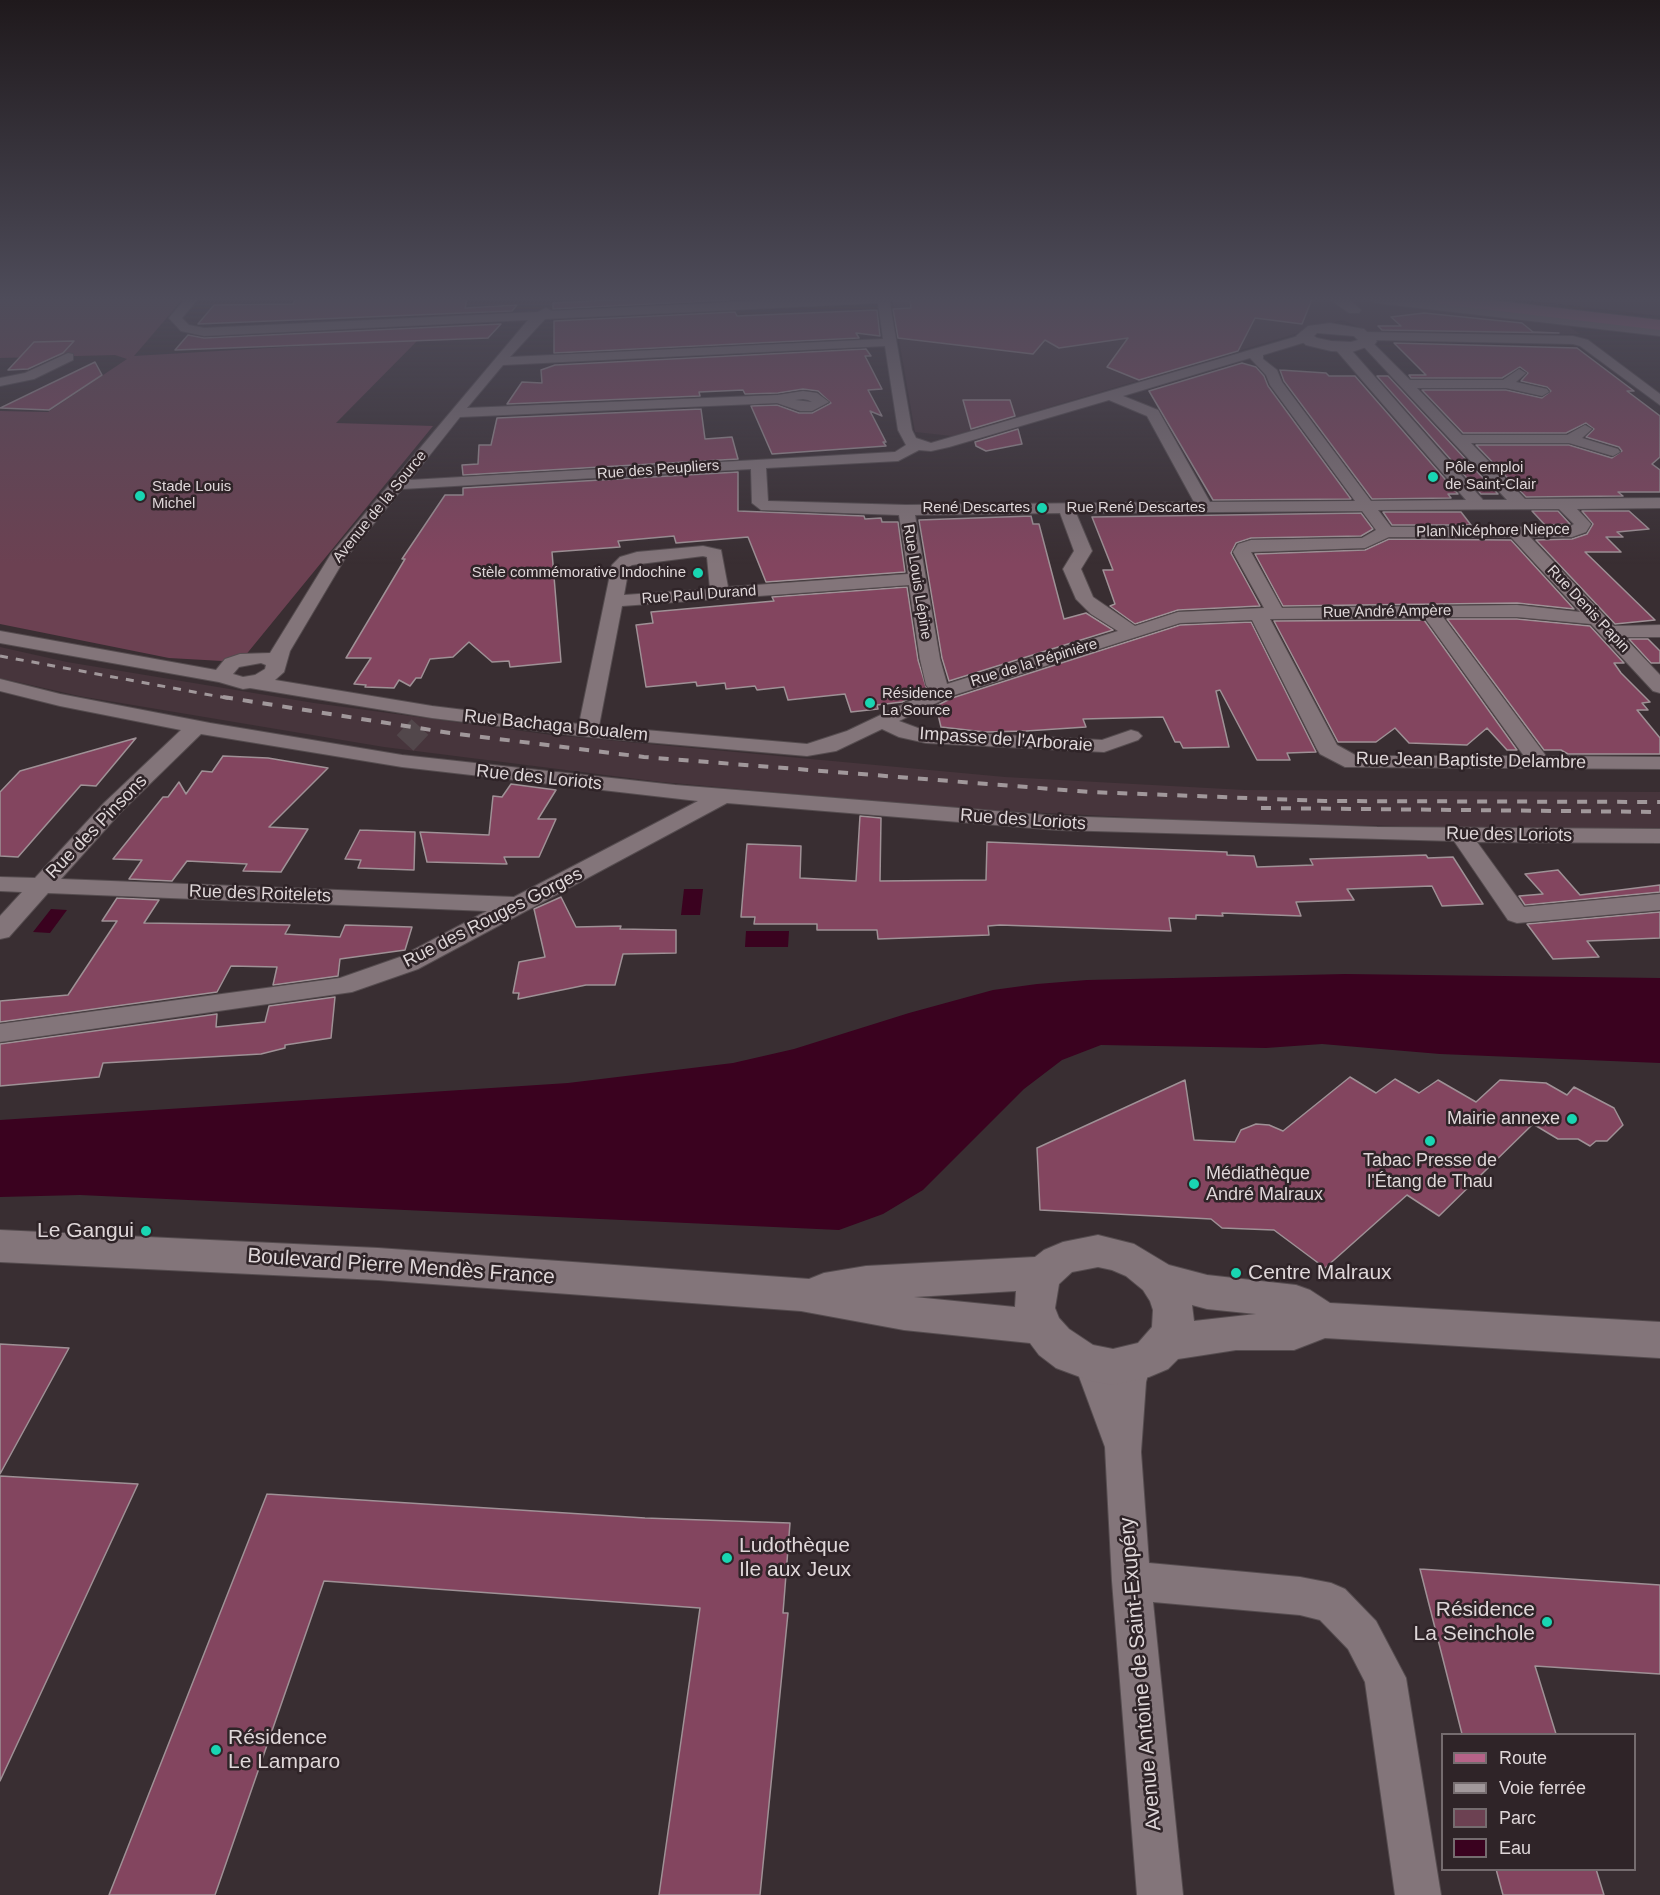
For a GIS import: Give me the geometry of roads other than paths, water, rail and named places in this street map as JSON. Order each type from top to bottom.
[{"type":"street","points":[[15,387],[21,390]]},
{"type":"street","name":"Avenue de la Source","points":[[278,674],[285,644],[337,558],[478,387]]},
{"type":"street","points":[[898,387],[905,430],[910,441],[917,445]]},
{"type":"street","name":"Rue des Peupliers","points":[[396,484],[898,456],[917,445],[944,444],[1133,387]]},
{"type":"street","points":[[1281,387],[1386,532]]},
{"type":"street","points":[[1376,387],[1478,504]]},
{"type":"street","points":[[1409,387],[1520,504]]},
{"type":"street","points":[[1521,387],[1542,392]]},
{"type":"street","points":[[1641,387],[1660,402]]},
{"type":"street","points":[[1108,395],[1153,413],[1205,508]]},
{"type":"street","points":[[457,413],[778,399]]},
{"type":"street","points":[[1570,439],[1586,429]]},
{"type":"street","points":[[1457,439],[1570,439],[1613,452]]},
{"type":"street","name":"Rue Louis Lépine","points":[[759,464],[760,503],[767,507],[906,510],[915,579],[936,685],[944,692]]},
{"type":"street","points":[[1563,504],[1660,504]]},
{"type":"street","name":"Plan Nicéphore Niepce","points":[[1366,507],[1563,504],[1583,524],[1572,532],[1386,532]]},
{"type":"street","name":"Rue René Descartes","points":[[906,510],[1366,507]]},
{"type":"street","points":[[1066,509],[1083,551],[1072,569],[1085,599],[1097,610],[1132,632]]},
{"type":"street","name":"Rue Jean Baptiste Delambre","points":[[1386,532],[1365,543],[1251,545],[1244,548],[1242,552],[1267,614],[1328,749],[1353,762],[1660,763]]},
{"type":"street","name":"Rue Denis Papin","points":[[1516,532],[1660,687]]},
{"type":"street","points":[[588,731],[621,565],[637,557],[703,551],[715,554],[720,593]]},
{"type":"street","name":"Rue Paul Durand","points":[[614,601],[915,579]]},
{"type":"street","name":"Rue André Ampère","points":[[1178,618],[1267,614],[1536,611],[1603,626],[1660,631]]},
{"type":"street","points":[[1430,612],[1540,763]]},
{"type":"street","name":"Rue de la Pépinière","points":[[828,746],[944,692],[1178,618]]},
{"type":"street","points":[[0,637],[177,669],[225,672],[239,660],[255,657],[285,644]]},
{"type":"street","points":[[255,657],[278,674]]},
{"type":"street","name":"Rue Bachaga Boualem","points":[[225,672],[235,682],[251,682],[278,674],[426,720],[807,750],[828,746]]},
{"type":"street","name":"Rue des Loriots","points":[[0,685],[60,700],[197,726],[398,751],[485,772],[723,796],[1057,823],[1460,834],[1660,836]]},
{"type":"street","name":"Impasse de l'Arboraie","points":[[882,721],[906,733],[926,738],[1104,746],[1131,736]]},
{"type":"street","name":"Rue des Pinsons","points":[[0,931],[112,808],[197,726]]},
{"type":"street","name":"Rue des Rouges Gorges","points":[[0,1033],[343,986],[408,963],[723,796]]},
{"type":"street","points":[[1460,834],[1518,915],[1660,902]]},
{"type":"street","name":"Rue des Roitelets","points":[[0,884],[520,905]]},
{"type":"street","name":"Boulevard Pierre Mendès France","points":[[0,1245],[378,1264],[801,1294],[904,1313],[1042,1327]]},
{"type":"street","points":[[1151,1353],[1173,1327],[1174,1310],[1168,1294],[1157,1278],[1140,1265],[1120,1256],[1098,1251],[1077,1254],[1058,1261],[1044,1273],[1036,1289],[1035,1308],[1042,1327],[1054,1342],[1071,1355],[1091,1363],[1113,1367],[1151,1353],[1236,1332],[1294,1332],[1322,1320],[1660,1340]]},
{"type":"street","name":"Boulevard Pierre Mendès France","points":[[801,1294],[866,1283],[1044,1273]]},
{"type":"street","points":[[1157,1278],[1208,1292],[1296,1302],[1322,1320]]},
{"type":"street","name":"Avenue Antoine de Saint-Exupéry","points":[[1151,1353],[1129,1382],[1123,1452],[1131,1581],[1160,1895]]},
{"type":"street","name":"Avenue Antoine de Saint-Exupéry","points":[[1091,1363],[1111,1410],[1123,1452]]},
{"type":"street","points":[[1131,1581],[1300,1596],[1330,1603],[1362,1635],[1385,1678],[1418,1895]]},
{"type":"water","points":[[684,889],[703,889],[700,915],[681,915]]},
{"type":"water","points":[[51,909],[67,910],[50,933],[33,932]]},
{"type":"water","points":[[746,931],[789,931],[788,947],[745,947]]},
{"type":"water","points":[[1345,974],[1660,978],[1660,1063],[1440,1054],[1322,1044],[1266,1048],[1101,1045],[1062,1060],[1024,1089],[923,1190],[883,1214],[839,1230],[80,1195],[0,1197],[0,1120],[568,1083],[733,1063],[794,1049],[909,1013],[993,990],[1087,980]]},
{"type":"tunnel","points":[[405,743],[420,727]]},
{"type":"railway","points":[[0,656],[232,699]]},
{"type":"railway","points":[[223,697],[450,733],[644,757],[1090,792],[1325,801],[1660,802]]},
{"type":"railway","points":[[1261,808],[1660,812]]},
{"type":"place","name":"Pôle emploi de Saint-Clair","points":[[1433,477]]},
{"type":"place","name":"Stade Louis Michel","points":[[140,496]]},
{"type":"place","name":"René Descartes","points":[[1042,508]]},
{"type":"place","name":"Stèle commémorative Indochine","points":[[698,573]]},
{"type":"place","name":"Résidence La Source","points":[[870,703]]},
{"type":"place","name":"Mairie annexe","points":[[1572,1119]]},
{"type":"place","name":"Tabac Presse de l'Étang de Thau","points":[[1430,1141]]},
{"type":"place","name":"Médiathèque André Malraux","points":[[1194,1184]]},
{"type":"place","name":"Le Gangui","points":[[146,1231]]},
{"type":"place","name":"Centre Malraux","points":[[1236,1273]]},
{"type":"place","name":"Ludothèque Ile aux Jeux","points":[[727,1558]]},
{"type":"place","name":"Résidence La Seinchole","points":[[1547,1622]]},
{"type":"place","name":"Résidence Le Lamparo","points":[[216,1750]]}]
